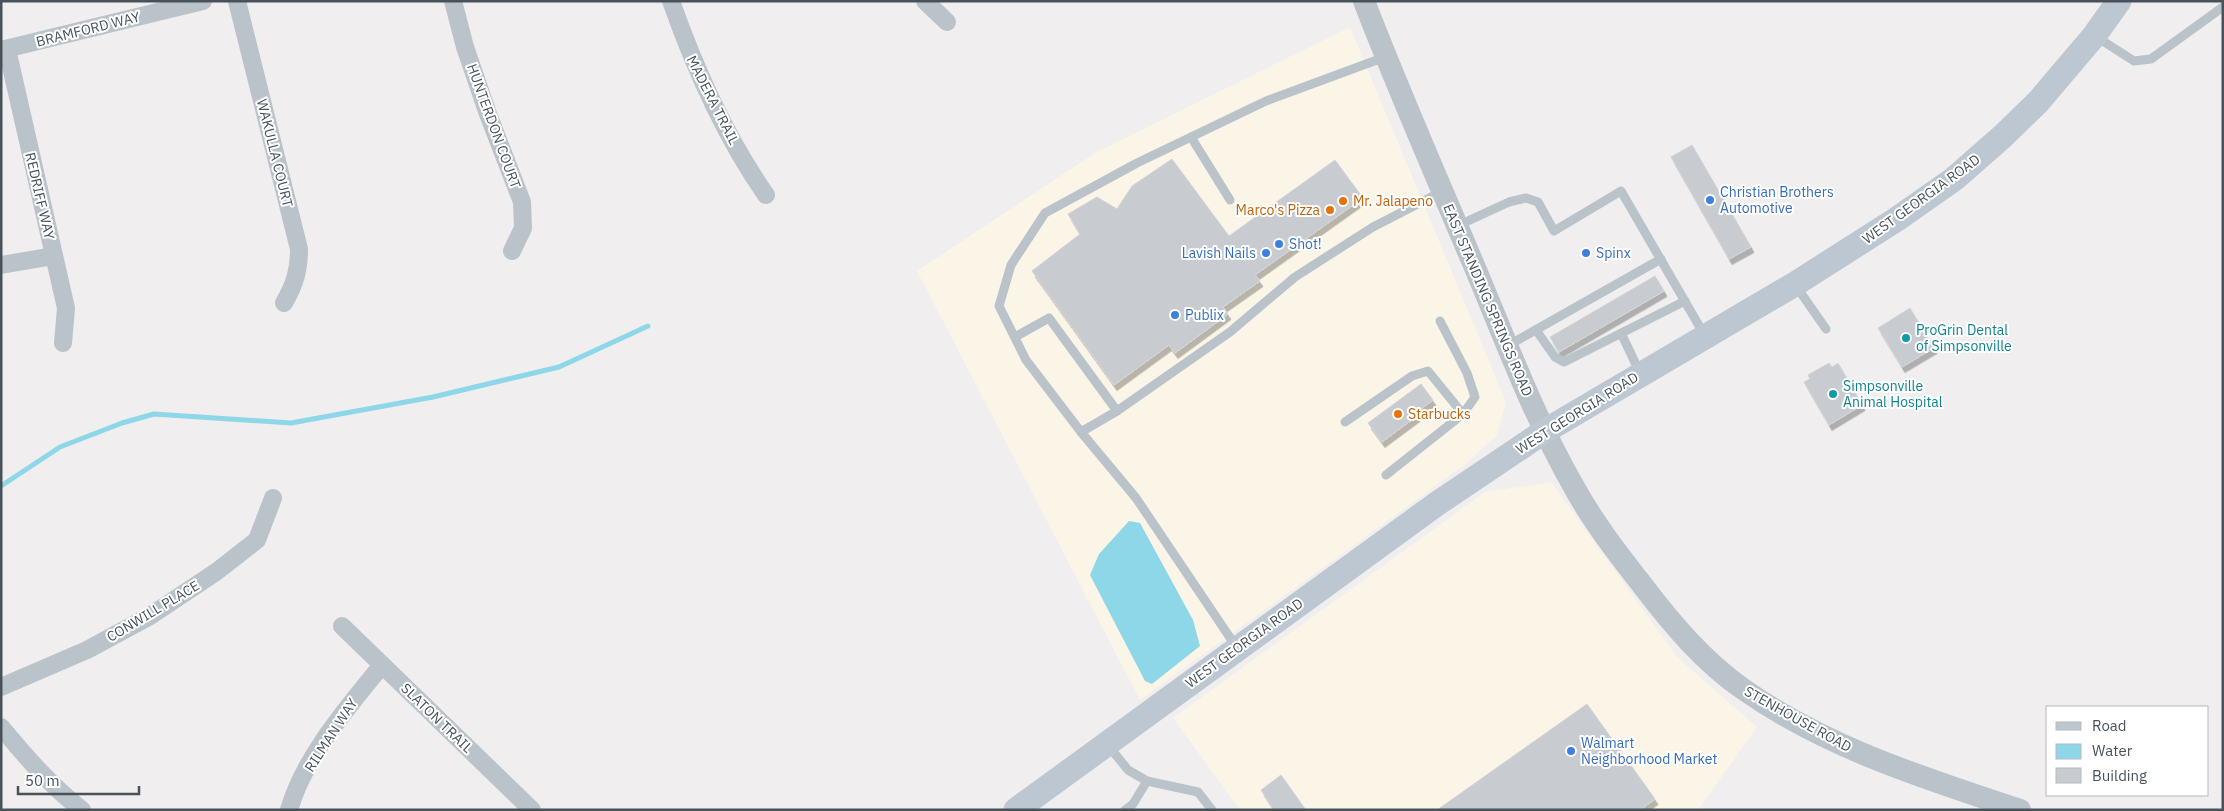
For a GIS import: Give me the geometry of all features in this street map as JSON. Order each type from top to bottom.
[{"type":"main road","name":"WEST GEORGIA ROAD","points":[[1016,810],[1412,520],[1545,431],[1795,284],[1897,219],[1979,158],[2038,102],[2094,36],[2119,1]]},
{"type":"street","name":"BRAMFORD WAY","points":[[4,49],[204,1]]},
{"type":"street","name":"WAKULLA COURT","points":[[237,1],[299,248],[299,268],[295,283],[284,303]]},
{"type":"street","name":"HUNTERDON COURT","points":[[453,1],[465,47],[488,114],[522,202],[523,228],[512,251]]},
{"type":"street","name":"MADERA TRAIL","points":[[671,1],[702,82],[718,116],[766,195]]},
{"type":"street","points":[[926,1],[947,22]]},
{"type":"street","name":"EAST STANDING SPRINGS ROAD","points":[[1364,1],[1441,192],[1545,431]]},
{"type":"street","name":"REDRIFF WAY","points":[[4,49],[66,308],[63,343]]},
{"type":"street","points":[[1,265],[54,256]]},
{"type":"street","name":"STENHOUSE ROAD","points":[[1545,431],[1574,489],[1654,600],[1703,655],[1741,688],[1777,711],[1837,744],[1995,806],[2020,810]]},
{"type":"street","name":"CONWILL PLACE","points":[[1,687],[103,642],[150,616],[216,572],[257,540],[273,498]]},
{"type":"street","name":"SLATON TRAIL","points":[[342,626],[532,810]]},
{"type":"street","name":"RILMAN WAY","points":[[288,810],[309,767],[339,718],[382,665]]},
{"type":"street","points":[[1,727],[28,760],[66,798],[82,810]]},
{"type":"lane","points":[[2094,36],[2134,61],[2151,59],[2223,7]]},
{"type":"lane","points":[[1237,648],[1136,498],[1081,432],[1026,360],[999,306],[1011,265],[1045,213],[1137,163],[1266,101],[1385,57]]},
{"type":"lane","points":[[1192,137],[1230,200]]},
{"type":"lane","points":[[1457,226],[1509,202],[1526,198],[1538,202],[1554,231],[1621,191],[1705,336]]},
{"type":"lane","points":[[1081,432],[1117,411],[1230,332],[1295,277],[1373,227],[1441,192]]},
{"type":"lane","points":[[1508,345],[1660,259]]},
{"type":"lane","points":[[1795,284],[1826,329]]},
{"type":"lane","points":[[1536,330],[1554,358],[1564,362],[1685,300]]},
{"type":"lane","points":[[1015,337],[1049,318],[1117,411]]},
{"type":"lane","points":[[1386,475],[1463,414],[1475,397],[1467,373],[1440,321]]},
{"type":"lane","points":[[1621,333],[1641,374]]},
{"type":"lane","points":[[1345,422],[1412,376],[1428,371],[1463,414]]},
{"type":"lane","points":[[1107,744],[1128,770],[1147,781],[1198,792],[1212,810]]},
{"type":"lane","points":[[1124,810],[1133,804],[1147,781]]},
{"type":"shaded area","points":[[1350,27],[1506,402],[1497,435],[1466,464],[1140,700],[917,271],[1095,153]]},
{"type":"shaded area","points":[[1551,482],[1677,657],[1757,727],[1698,810],[1240,810],[1173,718],[1485,492]]},
{"type":"water","points":[[1129,521],[1140,523],[1193,620],[1200,646],[1152,684],[1145,681],[1090,575],[1099,554]]},
{"type":"building","name":"Christian Brothers Automotive","points":[[1692,145],[1751,247],[1729,259],[1671,157]]},
{"type":"building","points":[[1172,159],[1229,236],[1335,160],[1363,198],[1255,275],[1260,281],[1223,307],[1228,314],[1175,353],[1169,345],[1114,385],[1032,271],[1080,234],[1068,214],[1097,197],[1117,209],[1132,186]]},
{"type":"building","name":"Spinx","points":[[1655,276],[1664,291],[1559,352],[1550,337]]},
{"type":"building","name":"ProGrin Dental of Simpsonville","points":[[1910,308],[1934,348],[1902,367],[1878,328]]},
{"type":"building","name":"Simpsonville Animal Hospital","points":[[1829,363],[1832,367],[1838,363],[1862,405],[1829,425],[1804,382],[1810,379],[1808,375]]},
{"type":"building","name":"Starbucks","points":[[1421,384],[1433,400],[1415,413],[1417,416],[1382,442],[1368,423]]},
{"type":"building","name":"Walmart Neighborhood Market","points":[[1587,704],[1655,799],[1640,810],[1437,810]]},
{"type":"building","points":[[1281,775],[1306,810],[1274,810],[1261,790]]},
{"type":"waterway","points":[[1,486],[60,447],[122,423],[154,414],[291,423],[433,397],[559,367],[648,326]]},
{"type":"place","name":"Christian Brothers Automotive","points":[[1710,200]]},
{"type":"place","name":"Mr. Jalapeno","points":[[1343,201]]},
{"type":"place","name":"Marco's Pizza","points":[[1330,210]]},
{"type":"place","name":"Shot!","points":[[1279,244]]},
{"type":"place","name":"Lavish Nails","points":[[1266,253]]},
{"type":"place","name":"Spinx","points":[[1586,253]]},
{"type":"place","name":"Publix","points":[[1175,315]]},
{"type":"place","name":"ProGrin Dental of Simpsonville","points":[[1906,338]]},
{"type":"place","name":"Simpsonville Animal Hospital","points":[[1833,394]]},
{"type":"place","name":"Starbucks","points":[[1398,414]]},
{"type":"place","name":"Walmart Neighborhood Market","points":[[1571,751]]}]
